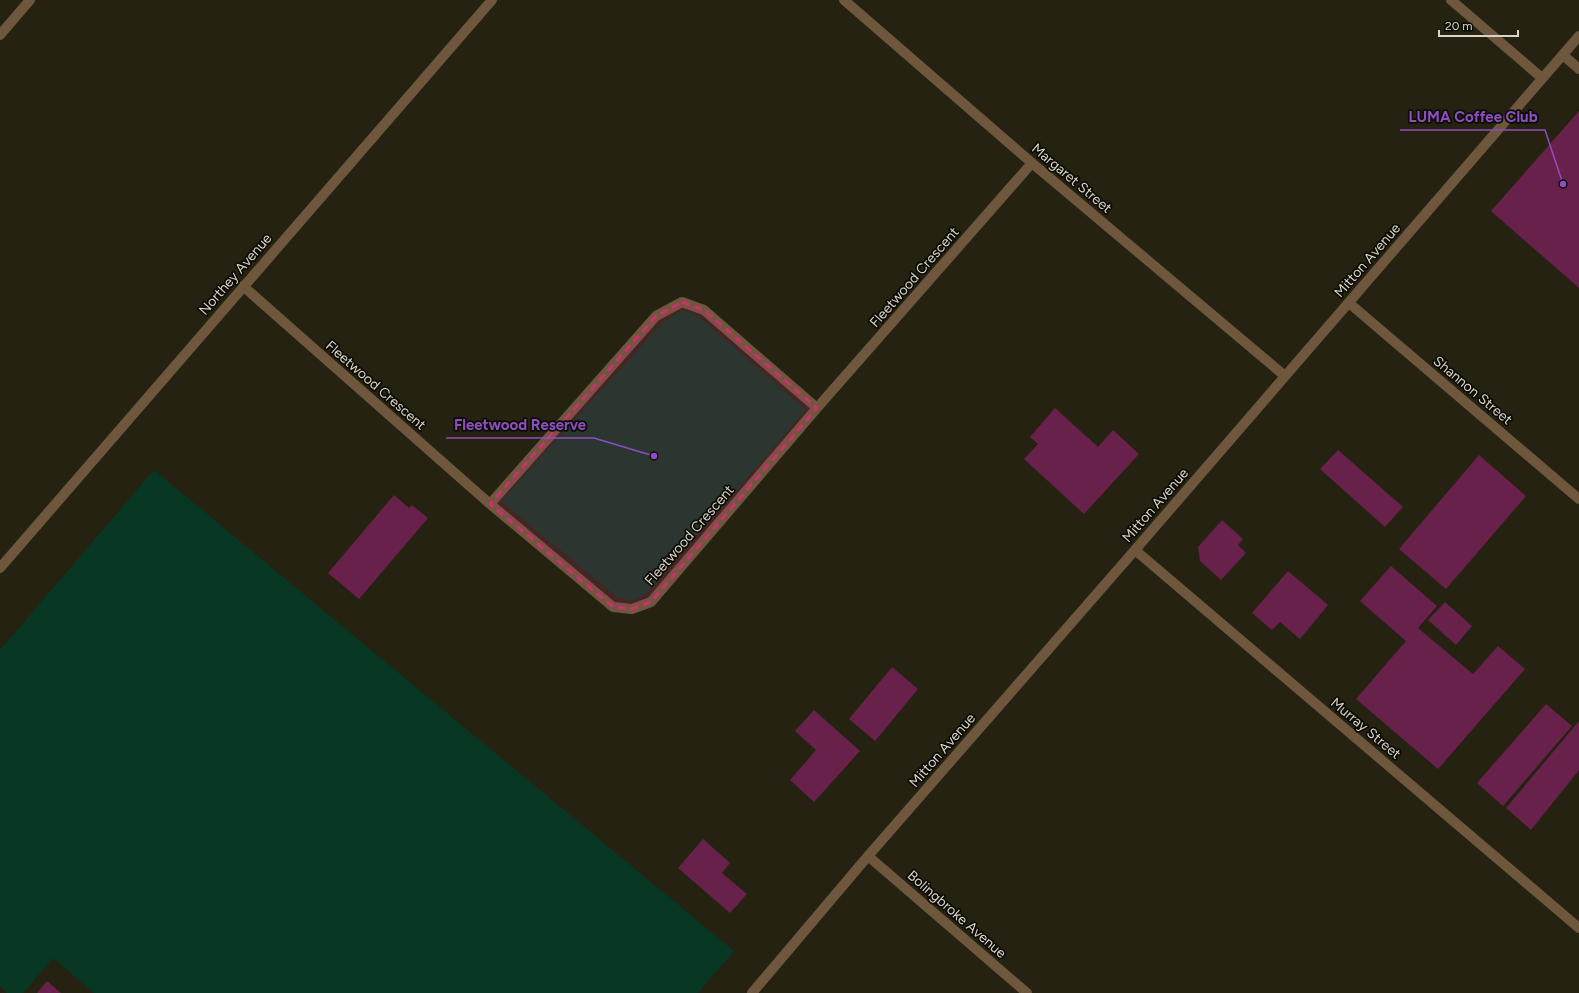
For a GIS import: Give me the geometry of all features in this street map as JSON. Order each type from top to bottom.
[{"type":"street","points":[[0,35],[30,0]]},
{"type":"street","name":"Northey Avenue","points":[[0,568],[492,0]]},
{"type":"street","name":"Margaret Street","points":[[844,0],[1032,164],[1285,376]]},
{"type":"street","points":[[1451,0],[1542,78]]},
{"type":"street","name":"Mitton Avenue","points":[[752,993],[868,856],[1136,550],[1579,36]]},
{"type":"street","points":[[1563,55],[1579,69]]},
{"type":"street","name":"Fleetwood Crescent","points":[[243,286],[490,504],[612,608],[632,609],[651,602],[817,408],[1032,164]]},
{"type":"street","points":[[490,504],[656,316],[682,302],[704,310],[817,408]]},
{"type":"street","name":"Shannon Street","points":[[1349,303],[1579,499]]},
{"type":"street","name":"Murray Street","points":[[1136,550],[1579,928]]},
{"type":"street","name":"Bolingbroke Avenue","points":[[868,856],[1027,993]]},
{"type":"highlighted area","points":[[682,302],[704,310],[817,408],[651,602],[632,609],[613,607],[490,504],[656,316]]},
{"type":"green space","points":[[682,310],[699,317],[806,410],[647,593],[631,601],[617,597],[501,501],[661,324]]},
{"type":"green space","points":[[154,470],[734,951],[698,993],[94,993],[53,958],[23,993],[7,993],[0,986],[0,650]]},
{"type":"building","points":[[1579,111],[1579,288],[1491,211]]},
{"type":"building","points":[[1055,408],[1098,447],[1113,430],[1139,454],[1084,514],[1024,459],[1038,444],[1030,437]]},
{"type":"building","points":[[1338,450],[1403,507],[1385,527],[1320,469]]},
{"type":"building","points":[[1479,455],[1526,496],[1446,589],[1399,549]]},
{"type":"building","points":[[394,495],[409,508],[412,505],[428,518],[359,599],[328,573]]},
{"type":"building","points":[[1222,520],[1243,539],[1238,545],[1246,553],[1221,580],[1200,561],[1198,547]]},
{"type":"building","points":[[1391,566],[1437,606],[1418,628],[1473,674],[1498,646],[1525,669],[1438,769],[1356,699],[1406,641],[1360,601]]},
{"type":"building","points":[[1288,571],[1328,605],[1300,639],[1280,622],[1272,630],[1252,613]]},
{"type":"building","points":[[1445,602],[1472,626],[1456,645],[1428,620]]},
{"type":"building","points":[[892,667],[918,689],[875,741],[849,719]]},
{"type":"building","points":[[1546,704],[1572,726],[1503,806],[1477,783]]},
{"type":"building","points":[[814,710],[860,751],[814,802],[790,780],[816,750],[795,731]]},
{"type":"building","points":[[1579,721],[1579,770],[1531,830],[1506,808]]},
{"type":"building","points":[[703,839],[730,863],[722,873],[747,894],[730,913],[678,868]]},
{"type":"building","points":[[47,981],[61,993],[37,993]]},
{"type":"place","name":"LUMA Coffee Club","points":[[1563,184]]},
{"type":"place","name":"Fleetwood Reserve","points":[[654,456]]}]
